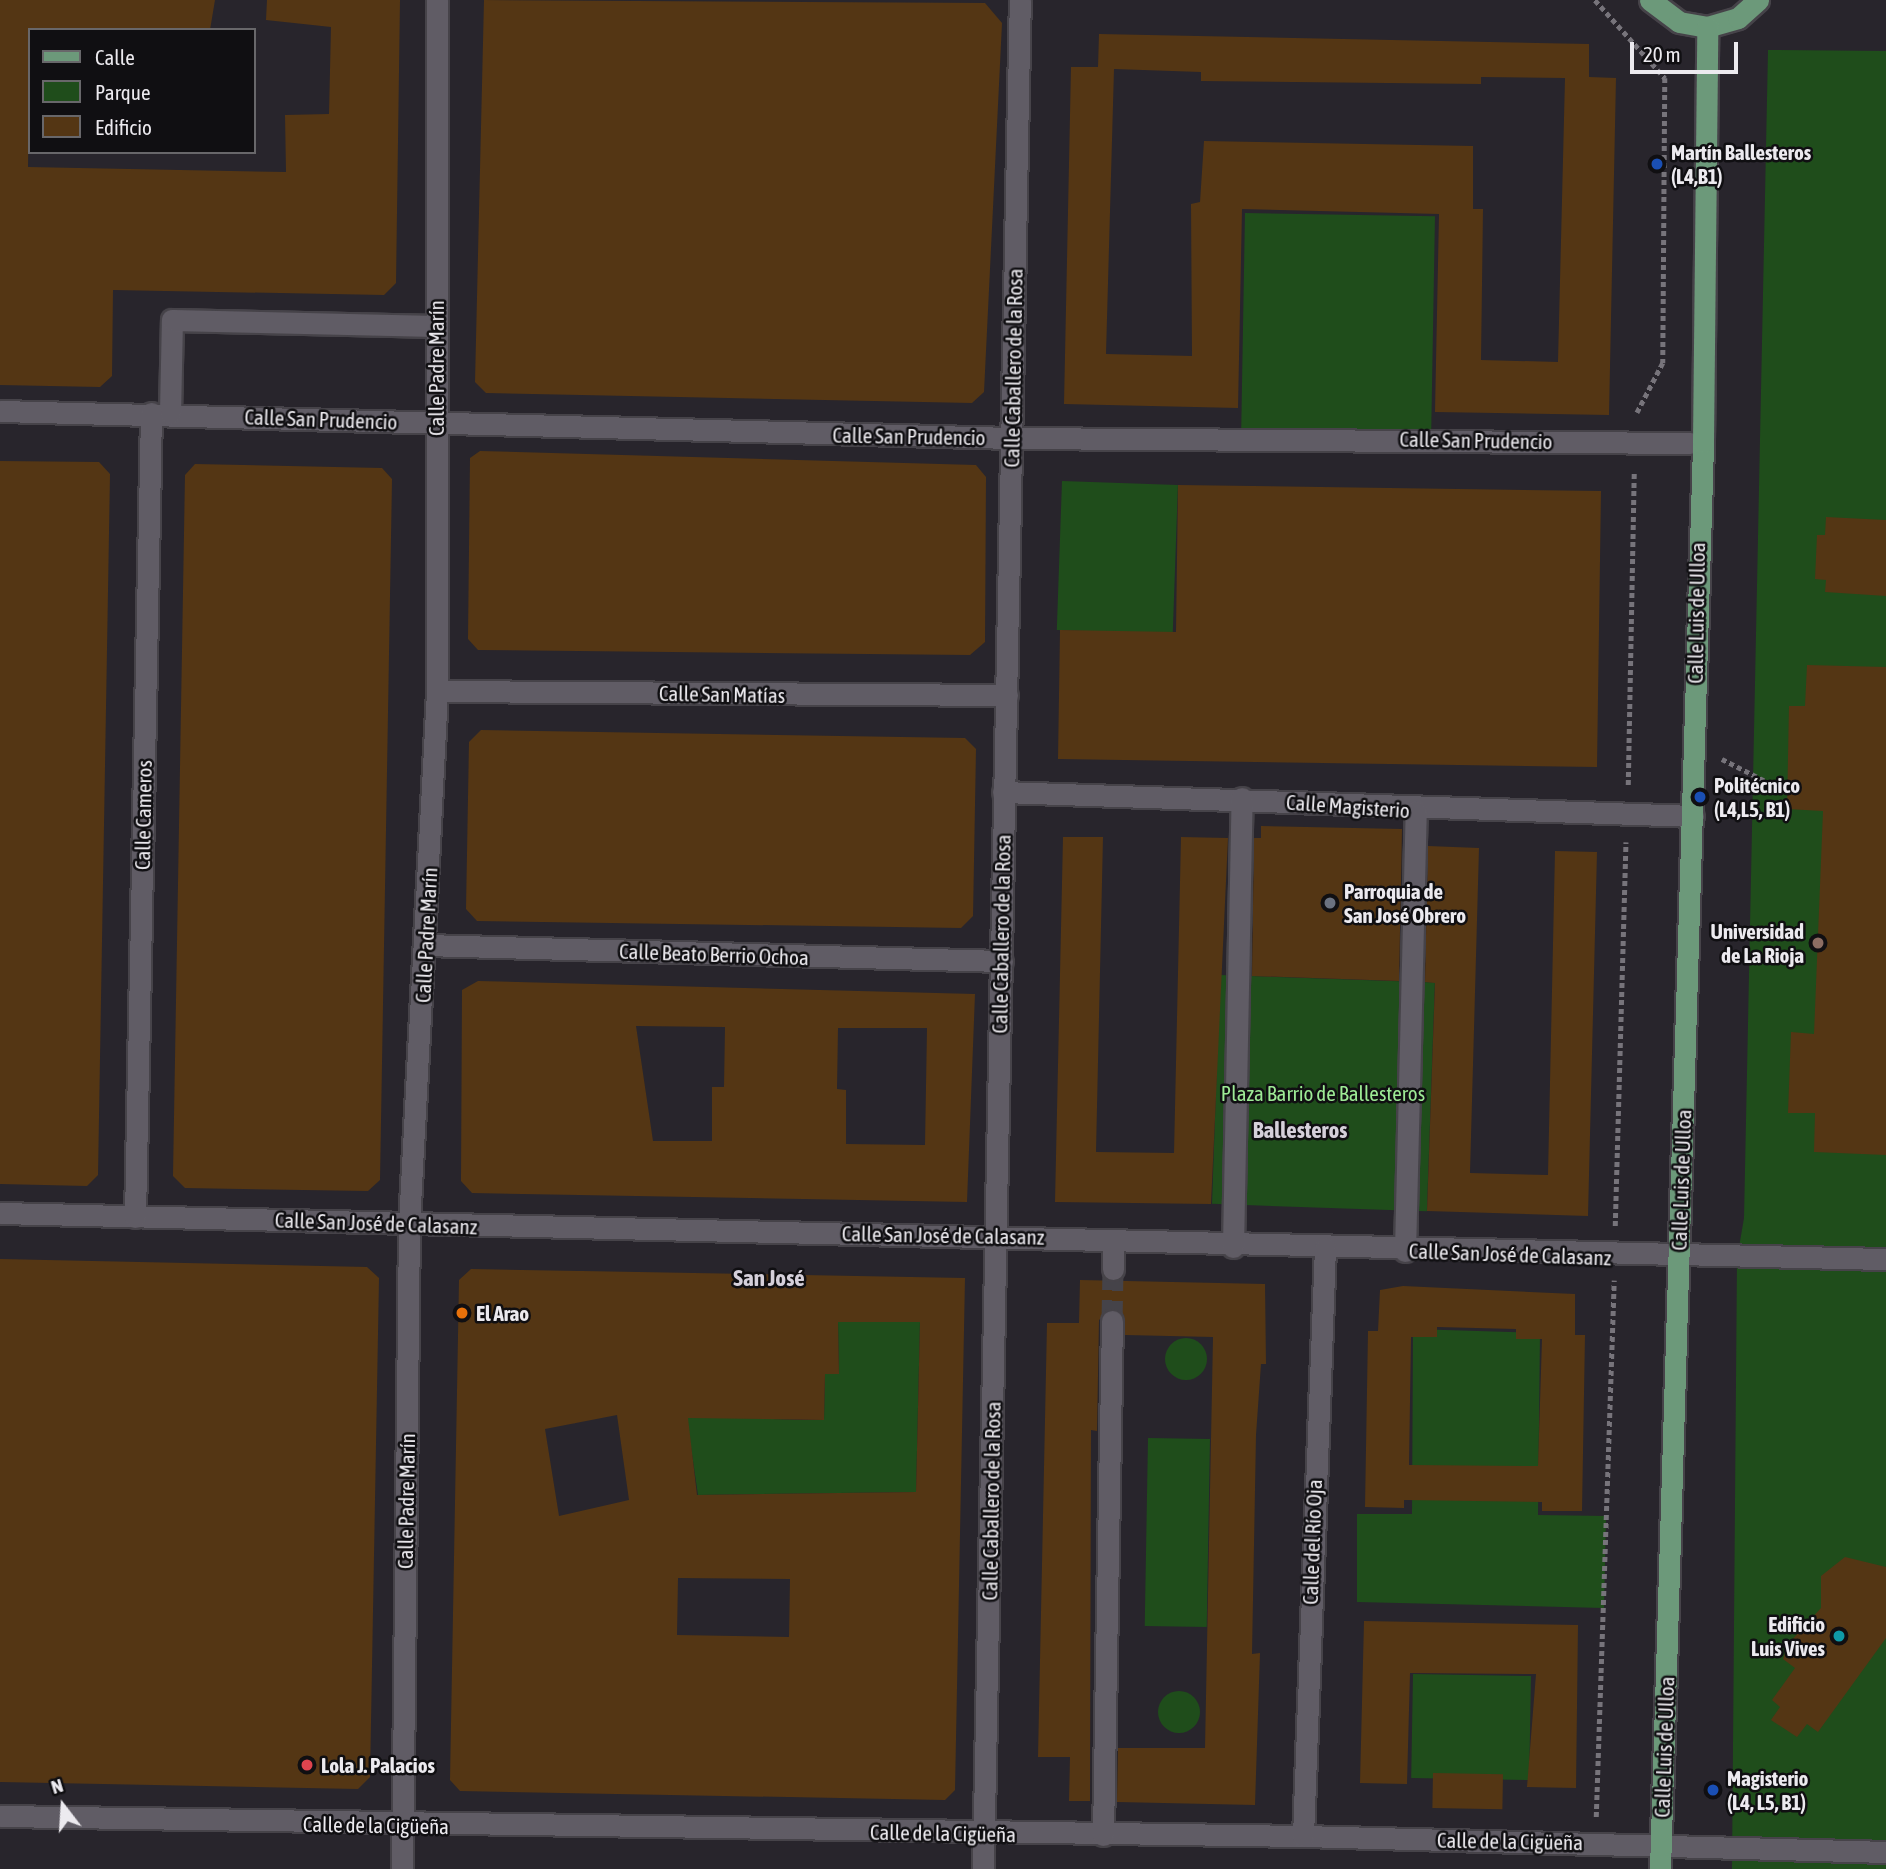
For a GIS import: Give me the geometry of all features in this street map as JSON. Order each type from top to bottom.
[{"type":"main road","points":[[1650,0],[1679,23],[1707,27],[1738,18],[1758,0]]},
{"type":"main road","name":"Calle Luis de Ulloa","points":[[1660,1869],[1693,816],[1707,27]]},
{"type":"main road","name":"Calle Luis de Ulloa","points":[[1698,491],[1690,443],[1701,373]]},
{"type":"street","name":"Calle Padre Marín","points":[[402,1869],[409,1224],[437,691],[438,0]]},
{"type":"street","name":"Calle Caballero de la Rosa","points":[[983,1869],[1020,0]]},
{"type":"street","points":[[161,413],[172,320],[436,326]]},
{"type":"street","name":"Calle San Prudencio","points":[[0,411],[161,413],[436,424],[1012,439],[1690,443]]},
{"type":"street","name":"Calle Cameros","points":[[135,1217],[161,413]]},
{"type":"street","name":"Calle San Matías","points":[[437,691],[1007,695]]},
{"type":"street","name":"Calle Magisterio","points":[[1003,792],[1242,799],[1416,811],[1627,817],[1693,816]]},
{"type":"street","points":[[1233,1247],[1242,799]]},
{"type":"street","points":[[1405,1251],[1416,811]]},
{"type":"street","name":"Calle Beato Berrio Ochoa","points":[[425,945],[1002,961]]},
{"type":"street","name":"Calle San José de Calasanz","points":[[0,1213],[995,1236],[1233,1247],[1678,1258],[1886,1259]]},
{"type":"street","points":[[1113,1240],[1114,1269]]},
{"type":"street","name":"Calle del Río Oja","points":[[1303,1836],[1325,1248]]},
{"type":"street","points":[[1103,1835],[1112,1321]]},
{"type":"street","name":"Calle de la Cigüeña","points":[[0,1816],[403,1826],[1303,1836],[1886,1852]]},
{"type":"path","points":[[1595,0],[1665,78],[1663,363],[1622,441],[1634,473],[1615,1256],[1595,1843]]},
{"type":"path","points":[[1694,745],[1787,792]]},
{"type":"green space","name":"Universidad de La Rioja","points":[[1768,50],[1886,51],[1886,1869],[1732,1869],[1737,1259],[1744,1218]]},
{"type":"green space","points":[[1245,213],[1435,216],[1431,441],[1241,438]]},
{"type":"green space","points":[[1062,481],[1178,485],[1173,634],[1057,630]]},
{"type":"green space","name":"Plaza Barrio de Ballesteros","points":[[1220,975],[1435,983],[1427,1211],[1212,1204]]},
{"type":"green space","points":[[672,1318],[772,1419],[800,1420],[824,1420],[825,1374],[839,1374],[838,1322],[920,1322],[916,1492],[698,1495]]},
{"type":"green space","points":[[1413,1329],[1540,1333],[1538,1515],[1606,1516],[1604,1608],[1357,1602],[1357,1514],[1412,1514]]},
{"type":"green space","points":[[1186,1338],[1201,1344],[1207,1359],[1201,1374],[1186,1380],[1171,1374],[1165,1359],[1171,1344]]},
{"type":"green space","points":[[1148,1438],[1210,1439],[1207,1627],[1145,1626]]},
{"type":"green space","points":[[1413,1674],[1531,1676],[1529,1780],[1411,1778]]},
{"type":"green space","points":[[1179,1691],[1194,1697],[1200,1712],[1194,1727],[1179,1733],[1164,1727],[1158,1712],[1164,1697]]},
{"type":"building","points":[[0,0],[215,0],[210,28],[28,28],[28,167],[286,172],[285,115],[329,114],[331,27],[266,20],[267,0],[400,0],[396,283],[384,295],[113,290],[112,376],[100,387],[0,385]]},
{"type":"building","points":[[484,0],[985,3],[1002,23],[984,392],[972,403],[486,393],[475,382]]},
{"type":"building","points":[[1099,34],[1589,44],[1589,77],[1616,78],[1609,415],[1435,412],[1439,214],[1242,209],[1238,408],[1064,404],[1071,67],[1098,67]],"holes":[[[1114,69],[1201,72],[1201,81],[1481,84],[1481,77],[1565,78],[1558,362],[1481,360],[1483,209],[1473,209],[1473,146],[1204,141],[1200,202],[1191,204],[1192,356],[1106,354]]]},
{"type":"building","points":[[480,451],[976,465],[986,477],[985,642],[970,655],[478,650],[468,639],[470,458]]},
{"type":"building","points":[[0,461],[99,462],[110,474],[98,1175],[87,1186],[0,1184]]},
{"type":"building","points":[[195,464],[382,468],[392,479],[380,1180],[368,1191],[185,1188],[173,1176],[185,475]]},
{"type":"building","points":[[1178,485],[1601,491],[1597,767],[1058,759],[1060,630],[1176,632]]},
{"type":"building","points":[[1826,517],[1886,520],[1886,596],[1825,592],[1826,580],[1815,579],[1817,535],[1825,535]]},
{"type":"building","points":[[1807,665],[1886,667],[1886,1155],[1814,1152],[1815,1113],[1788,1113],[1791,1032],[1814,1034],[1823,811],[1787,809],[1789,706],[1805,706]]},
{"type":"building","points":[[481,730],[965,738],[976,749],[973,916],[961,928],[477,921],[466,909],[469,742]]},
{"type":"building","name":"Parroquia de San José Obrero","points":[[1261,826],[1402,829],[1399,981],[1252,976],[1254,838],[1261,838]]},
{"type":"building","points":[[1063,837],[1103,837],[1096,1152],[1174,1153],[1181,837],[1228,838],[1211,1204],[1055,1202]]},
{"type":"building","points":[[1428,846],[1479,848],[1470,1173],[1548,1175],[1555,851],[1597,852],[1588,1216],[1427,1211],[1435,983],[1425,982]]},
{"type":"building","points":[[478,981],[975,994],[967,1202],[472,1193],[461,1181],[462,990]],"holes":[[[636,1026],[725,1027],[724,1087],[712,1087],[712,1141],[653,1141]],[[838,1028],[927,1028],[925,1145],[846,1144],[846,1090],[837,1089]]]},
{"type":"building","points":[[0,1259],[367,1267],[379,1278],[370,1777],[358,1789],[0,1782]]},
{"type":"building","points":[[471,1269],[965,1278],[955,1790],[945,1800],[460,1791],[450,1780],[459,1280]],"holes":[[[838,1322],[920,1322],[916,1492],[697,1495],[688,1418],[824,1420],[825,1374],[839,1374]],[[617,1415],[629,1500],[559,1516],[545,1429]],[[678,1578],[790,1579],[789,1637],[677,1635]]]},
{"type":"building","points":[[1080,1280],[1265,1284],[1266,1364],[1261,1364],[1256,1435],[1252,1654],[1260,1653],[1255,1805],[1117,1802],[1118,1748],[1205,1748],[1213,1337],[1125,1335],[1124,1315],[1113,1308],[1099,1320],[1097,1431],[1091,1430],[1090,1801],[1069,1801],[1070,1757],[1038,1757],[1047,1323],[1079,1323]]},
{"type":"building","points":[[1403,1286],[1575,1294],[1575,1335],[1585,1335],[1582,1511],[1542,1511],[1542,1502],[1404,1500],[1404,1508],[1365,1507],[1368,1331],[1378,1331],[1380,1290]],"holes":[[[1437,1327],[1516,1329],[1516,1339],[1542,1339],[1538,1466],[1409,1465],[1411,1337],[1437,1337]]]},
{"type":"building","name":"Edificio Luis Vives","points":[[1845,1557],[1886,1567],[1886,1638],[1818,1732],[1807,1724],[1797,1737],[1771,1720],[1780,1707],[1772,1700],[1795,1668],[1783,1659],[1788,1644],[1821,1608],[1821,1576]]},
{"type":"building","points":[[1364,1621],[1578,1625],[1576,1788],[1527,1787],[1536,1674],[1410,1673],[1407,1784],[1360,1783]]},
{"type":"building","points":[[1433,1773],[1503,1774],[1502,1809],[1432,1808]]},
{"type":"tunnel","points":[[1112,1321],[1113,1269]]},
{"type":"place","name":"Martín Ballesteros (L4,B1)","points":[[1657,164]]},
{"type":"place","name":"Politécnico (L4,L5, B1)","points":[[1700,797]]},
{"type":"place","name":"Parroquia de San José Obrero","points":[[1330,903]]},
{"type":"place","name":"Universidad de La Rioja","points":[[1818,943]]},
{"type":"place","name":"El Arao","points":[[462,1313]]},
{"type":"place","name":"Edificio Luis Vives","points":[[1839,1636]]},
{"type":"place","name":"Lola J. Palacios","points":[[307,1765]]},
{"type":"place","name":"Magisterio (L4, L5, B1)","points":[[1713,1790]]},
{"type":"district","name":"Ballesteros","points":[[1300,1130]]},
{"type":"district","name":"San José","points":[[769,1278]]}]
